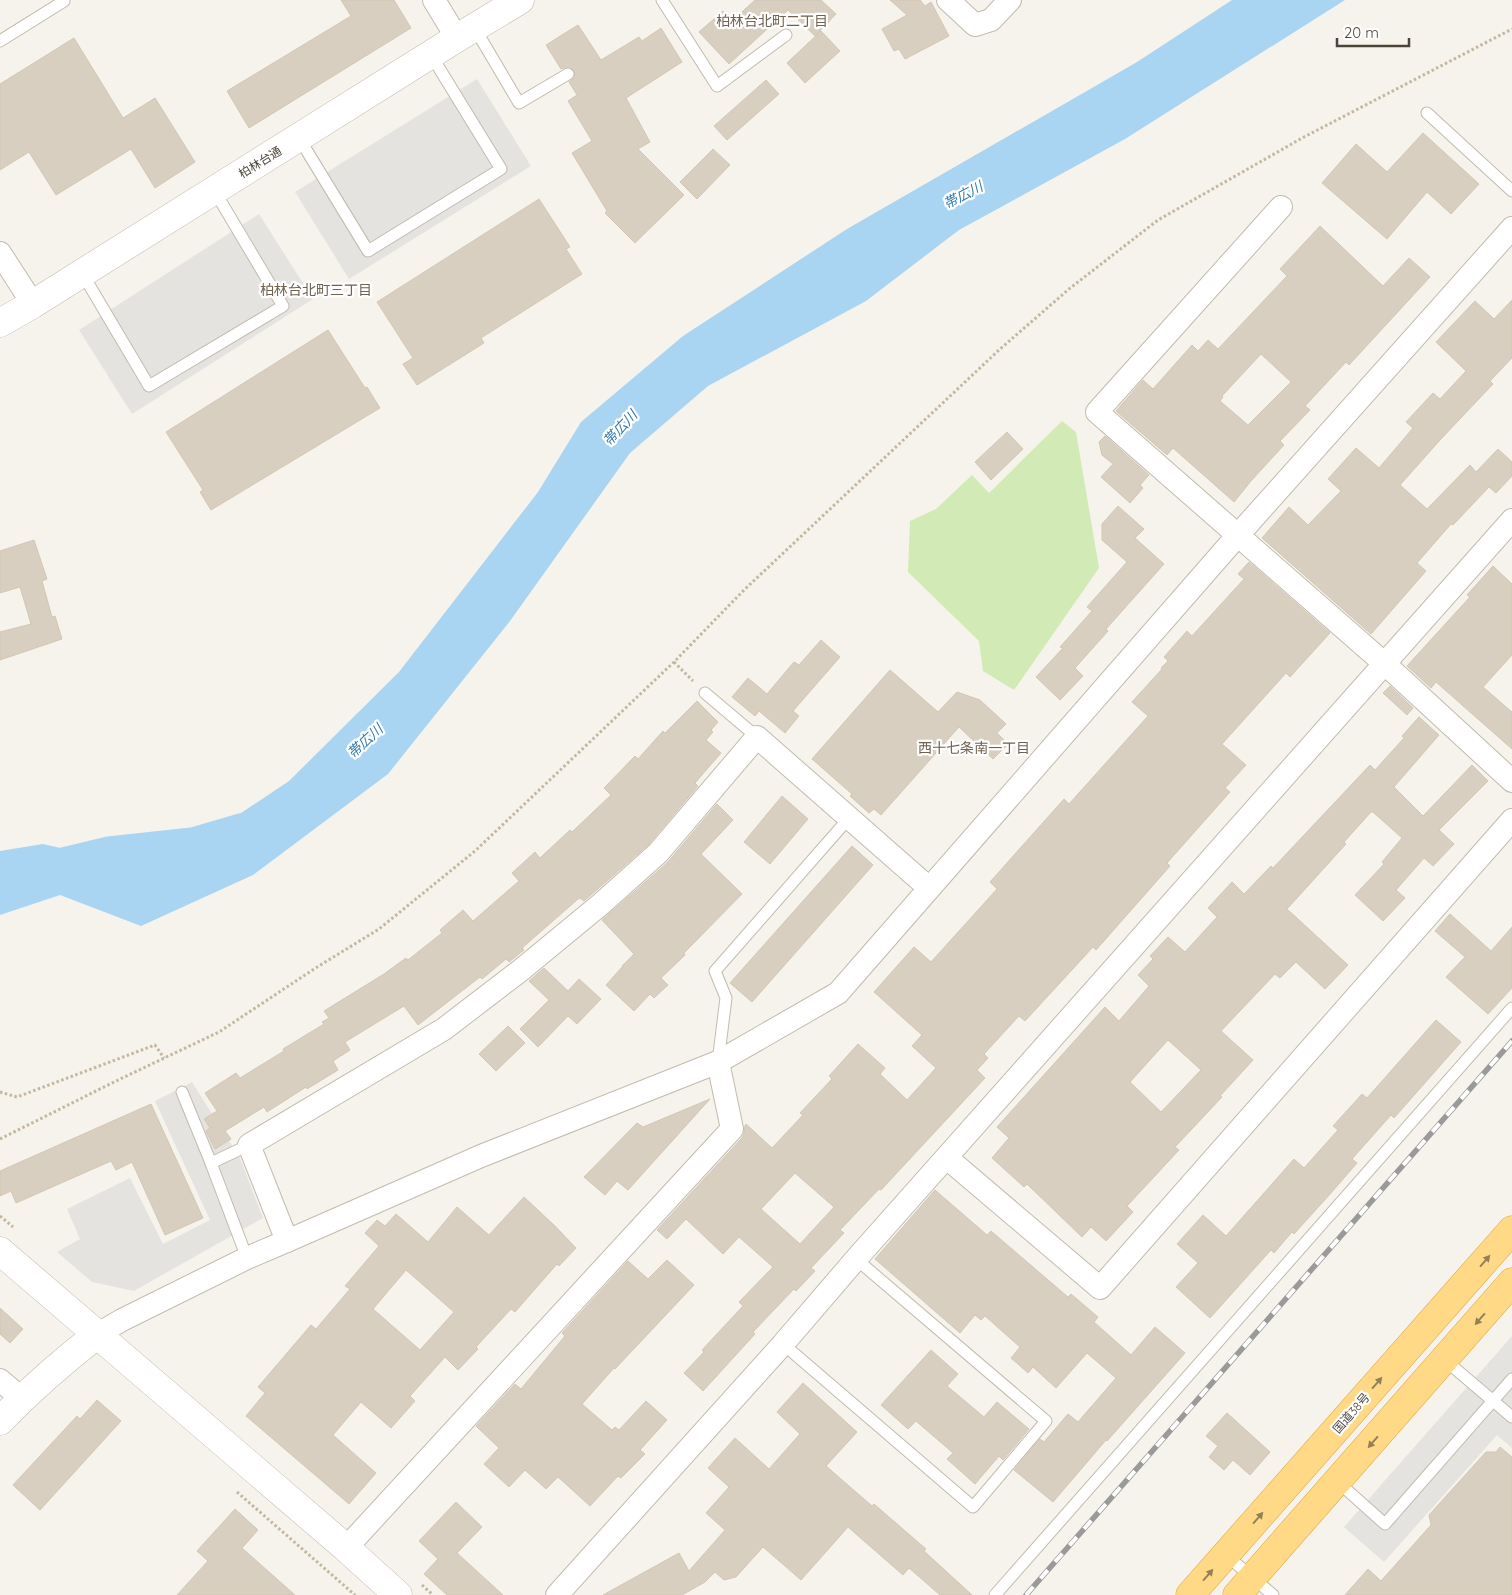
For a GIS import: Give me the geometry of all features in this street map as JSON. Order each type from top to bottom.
[{"type":"highway","name":"国道38号","points":[[1190,1595],[1512,1230]]},
{"type":"highway","points":[[1254,1589],[1338,1482],[1512,1282]]},
{"type":"street","points":[[434,0],[466,32]]},
{"type":"street","name":"柏林台通","points":[[0,323],[520,0]]},
{"type":"street","points":[[948,0],[975,24],[991,20],[1010,0]]},
{"type":"street","points":[[1281,207],[1097,412],[1385,664],[1512,780]]},
{"type":"street","points":[[0,1421],[64,1361],[98,1334],[122,1320],[247,1258],[482,1156],[718,1062],[838,993],[1238,535],[1512,228]]},
{"type":"street","points":[[0,253],[33,304]]},
{"type":"street","points":[[557,1595],[783,1344],[856,1259],[1512,520]]},
{"type":"street","points":[[287,1241],[249,1145],[444,1028],[521,970],[601,904],[658,852],[757,737],[929,888]]},
{"type":"street","points":[[947,1158],[1100,1288],[1512,820]]},
{"type":"street","points":[[346,1548],[732,1129],[718,1062]]},
{"type":"street","points":[[0,1251],[346,1548],[398,1595]]},
{"type":"street","points":[[0,1380],[22,1399]]},
{"type":"lane","points":[[662,0],[717,86],[786,35]]},
{"type":"lane","points":[[0,41],[64,1]]},
{"type":"lane","points":[[466,32],[519,103],[568,74]]},
{"type":"lane","points":[[298,138],[368,251],[501,169],[431,55]]},
{"type":"lane","points":[[1427,113],[1512,191]]},
{"type":"lane","points":[[82,273],[149,386],[283,306],[214,190]]},
{"type":"lane","points":[[705,693],[757,737]]},
{"type":"lane","points":[[718,1062],[726,998],[715,971],[850,818]]},
{"type":"lane","points":[[995,1595],[1512,1008]]},
{"type":"lane","points":[[182,1092],[247,1258]]},
{"type":"lane","points":[[211,1163],[249,1145]]},
{"type":"lane","points":[[783,1344],[973,1507],[1028,1443],[1046,1422],[856,1259]]},
{"type":"lane","points":[[1445,1360],[1512,1417]]},
{"type":"lane","points":[[1338,1482],[1385,1524],[1512,1379]]},
{"type":"lane","points":[[1226,1555],[1254,1589]]},
{"type":"path","points":[[0,1139],[219,1032],[314,969],[379,929],[475,851],[674,662],[751,584],[999,350],[1069,289],[1158,220],[1304,137],[1512,29]]},
{"type":"path","points":[[674,662],[705,693]]},
{"type":"path","points":[[0,1092],[17,1097],[156,1045],[164,1058]]},
{"type":"green space","points":[[1062,421],[1076,432],[1099,568],[1014,690],[983,671],[979,641],[908,572],[910,521],[936,509],[972,475],[989,493]]},
{"type":"shaded area","points":[[477,79],[531,166],[349,279],[295,192]]},
{"type":"shaded area","points":[[259,214],[313,299],[132,414],[79,330]]},
{"type":"shaded area","points":[[192,1082],[240,1158],[263,1218],[134,1291],[92,1282],[57,1252],[80,1239],[67,1209],[130,1178],[163,1244],[210,1220],[155,1101]]},
{"type":"shaded area","points":[[1512,1336],[1512,1448],[1497,1435],[1384,1562],[1344,1527]]},
{"type":"water","points":[[1232,0],[1345,0],[1125,139],[959,230],[866,301],[708,386],[630,453],[510,621],[388,774],[253,875],[141,926],[60,895],[0,915],[0,851],[43,844],[156,870],[289,781],[399,672],[538,492],[581,422],[683,336],[847,229],[1137,62]]},
{"type":"building","points":[[341,0],[394,0],[411,28],[249,128],[227,91],[351,16]]},
{"type":"building","points":[[755,0],[821,0],[836,14],[815,36],[788,10],[729,64],[699,32],[723,11],[732,21]]},
{"type":"building","points":[[890,0],[920,0],[925,6],[931,2],[949,36],[905,59],[899,49],[894,51],[882,29],[907,15]]},
{"type":"building","points":[[578,25],[601,60],[639,37],[642,41],[661,28],[682,62],[626,98],[650,142],[638,149],[684,195],[635,243],[605,213],[607,211],[572,153],[592,141],[568,101],[577,95],[569,82],[574,78],[575,73],[571,67],[561,69],[546,45]]},
{"type":"building","points":[[821,31],[840,51],[805,83],[787,63]]},
{"type":"building","points":[[74,38],[123,118],[155,98],[195,162],[155,188],[131,149],[56,195],[29,152],[0,170],[0,84]]},
{"type":"building","points":[[766,80],[779,94],[727,140],[714,126]]},
{"type":"building","points":[[1423,133],[1479,184],[1451,214],[1427,192],[1387,239],[1322,183],[1356,144],[1387,172]]},
{"type":"building","points":[[713,149],[730,165],[697,199],[680,182]]},
{"type":"building","points":[[539,199],[570,247],[566,249],[582,274],[481,338],[484,343],[417,385],[403,364],[413,358],[377,302]]},
{"type":"building","points":[[1320,226],[1383,286],[1409,258],[1430,277],[1349,365],[1346,362],[1305,406],[1310,410],[1280,441],[1284,445],[1234,502],[1173,448],[1167,455],[1116,411],[1143,380],[1153,389],[1192,345],[1198,351],[1208,340],[1218,349],[1287,276],[1280,269]],"holes":[[[1261,354],[1291,382],[1248,425],[1220,401],[1222,396]]]},
{"type":"building","points":[[1512,300],[1512,358],[1490,381],[1493,384],[1400,485],[1427,509],[1470,465],[1476,472],[1498,449],[1512,462],[1512,476],[1496,493],[1489,487],[1453,525],[1451,524],[1417,563],[1426,571],[1371,634],[1262,538],[1289,507],[1308,525],[1341,491],[1328,479],[1356,448],[1379,468],[1413,428],[1406,422],[1433,393],[1440,399],[1466,371],[1436,342],[1475,301],[1494,319]]},
{"type":"building","points":[[328,330],[380,408],[211,510],[200,492],[203,490],[166,432]]},
{"type":"building","points":[[1007,432],[1023,449],[991,480],[975,462]]},
{"type":"building","points":[[1105,436],[1149,475],[1140,485],[1143,488],[1130,503],[1101,477],[1113,464],[1102,455],[1099,442]]},
{"type":"building","points":[[1118,506],[1144,529],[1135,538],[1164,564],[1106,629],[1108,631],[1075,668],[1083,676],[1060,700],[1036,677],[1063,648],[1060,647],[1092,611],[1087,607],[1127,562],[1102,540],[1102,524]]},
{"type":"building","points":[[34,540],[47,579],[42,581],[52,617],[55,616],[62,639],[0,660],[0,632],[31,624],[20,587],[0,593],[0,551]]},
{"type":"building","points":[[1249,562],[1330,633],[1290,677],[1286,673],[1222,744],[1246,765],[1225,788],[1230,792],[1167,863],[1170,866],[1096,950],[1093,947],[1025,1021],[1019,1016],[984,1054],[988,1058],[977,1070],[985,1078],[881,1190],[879,1189],[840,1230],[844,1233],[811,1268],[815,1271],[796,1291],[794,1289],[753,1332],[755,1334],[703,1391],[684,1373],[704,1352],[702,1350],[743,1306],[739,1302],[773,1267],[739,1237],[723,1254],[686,1219],[667,1239],[657,1230],[742,1138],[746,1124],[772,1148],[803,1115],[800,1113],[832,1079],[829,1076],[858,1044],[885,1068],[880,1074],[907,1100],[936,1068],[912,1046],[922,1035],[874,992],[914,947],[931,962],[997,889],[990,882],[1064,799],[1069,804],[1148,716],[1132,702],[1162,669],[1168,661],[1164,657],[1187,631],[1192,636],[1244,579],[1238,574]],"holes":[[[795,1173],[834,1207],[800,1244],[761,1209]]]},
{"type":"building","points":[[1493,566],[1512,584],[1512,655],[1483,687],[1512,712],[1512,749],[1436,682],[1431,688],[1407,666],[1470,597],[1467,595]]},
{"type":"building","points":[[821,640],[840,657],[793,711],[799,716],[785,733],[759,711],[755,716],[732,697],[748,678],[767,694],[794,662],[799,665]]},
{"type":"building","points":[[890,670],[938,712],[957,692],[980,700],[1006,724],[997,733],[1008,744],[993,759],[959,727],[881,815],[874,809],[869,813],[850,796],[852,794],[812,759]]},
{"type":"building","points":[[1390,686],[1413,708],[1407,715],[1383,693]]},
{"type":"building","points":[[697,701],[718,722],[706,740],[721,753],[695,783],[698,786],[649,844],[584,901],[580,898],[578,899],[522,948],[524,950],[509,962],[506,959],[482,979],[480,977],[418,1025],[404,1006],[345,1042],[350,1050],[333,1061],[338,1070],[307,1089],[306,1087],[267,1112],[264,1107],[225,1131],[231,1139],[215,1149],[206,1131],[210,1128],[204,1119],[217,1111],[205,1093],[236,1073],[240,1078],[324,1024],[322,1022],[329,1018],[324,1011],[406,958],[408,960],[442,933],[440,930],[463,910],[473,921],[519,881],[512,873],[535,852],[540,858],[570,830],[572,832],[611,795],[604,788],[635,756],[638,759],[663,731],[665,733]]},
{"type":"building","points":[[1419,717],[1439,735],[1394,787],[1423,816],[1472,765],[1488,781],[1439,830],[1454,844],[1433,866],[1424,858],[1396,890],[1405,898],[1383,921],[1355,895],[1384,864],[1382,862],[1402,838],[1371,812],[1344,842],[1346,844],[1287,909],[1348,965],[1325,989],[1296,962],[1280,978],[1275,974],[1221,1031],[1253,1060],[1220,1096],[1222,1097],[1175,1147],[1179,1150],[1127,1206],[1133,1212],[1106,1241],[1091,1227],[1082,1237],[1027,1184],[1024,1187],[992,1158],[1009,1138],[997,1127],[1105,1007],[1119,1021],[1149,986],[1138,975],[1153,959],[1150,956],[1168,937],[1185,952],[1217,917],[1208,908],[1232,882],[1244,894],[1271,866],[1273,868],[1370,765],[1375,770],[1404,738],[1402,736]],"holes":[[[1168,1040],[1201,1070],[1161,1112],[1130,1082]]]},
{"type":"building","points":[[782,796],[808,819],[770,864],[744,842]]},
{"type":"building","points":[[717,804],[733,820],[701,854],[742,894],[661,978],[668,985],[654,998],[650,994],[634,1011],[606,985],[634,954],[602,920],[667,863]]},
{"type":"building","points":[[852,846],[873,865],[752,1002],[730,983]]},
{"type":"building","points":[[1450,914],[1491,951],[1512,927],[1512,988],[1488,1014],[1446,977],[1465,957],[1435,931]]},
{"type":"building","points":[[544,968],[568,991],[579,979],[601,999],[577,1024],[568,1016],[538,1047],[520,1029],[549,1000],[529,981]]},
{"type":"building","points":[[1436,1020],[1461,1042],[1394,1118],[1391,1115],[1352,1159],[1357,1163],[1294,1234],[1292,1232],[1274,1253],[1271,1250],[1210,1318],[1176,1287],[1198,1263],[1177,1244],[1203,1215],[1226,1236],[1294,1159],[1304,1168],[1338,1130],[1333,1126],[1362,1094],[1367,1098]]},
{"type":"building","points":[[508,1026],[525,1043],[496,1071],[479,1054]]},
{"type":"building","points":[[710,1099],[628,1190],[617,1181],[605,1195],[584,1177],[637,1123],[643,1127]]},
{"type":"building","points":[[151,1104],[203,1218],[165,1235],[132,1162],[116,1170],[111,1161],[16,1203],[11,1191],[0,1196],[0,1171]]},
{"type":"building","points":[[935,1190],[987,1235],[991,1231],[1068,1297],[1071,1294],[1098,1317],[1094,1322],[1131,1355],[1155,1327],[1185,1353],[1053,1502],[1014,1470],[1040,1439],[1044,1442],[1068,1414],[1078,1422],[1116,1378],[1087,1353],[1056,1388],[1033,1367],[1028,1373],[1011,1358],[1020,1347],[985,1316],[981,1320],[975,1315],[960,1333],[875,1259]]},
{"type":"building","points":[[524,1197],[576,1248],[559,1266],[557,1264],[515,1312],[511,1309],[458,1370],[445,1357],[410,1396],[415,1401],[391,1428],[361,1402],[333,1435],[376,1473],[349,1504],[246,1416],[265,1393],[258,1387],[311,1325],[316,1329],[350,1289],[345,1286],[379,1246],[365,1233],[377,1220],[385,1226],[396,1214],[428,1242],[457,1207],[489,1235]],"holes":[[[406,1270],[454,1312],[420,1350],[373,1309]]]},
{"type":"building","points":[[667,1260],[694,1285],[582,1404],[612,1430],[615,1427],[619,1430],[646,1401],[667,1420],[640,1450],[645,1454],[621,1478],[618,1476],[590,1506],[558,1477],[546,1489],[525,1470],[509,1487],[484,1464],[499,1448],[476,1426],[515,1384],[521,1389],[565,1336],[562,1333],[628,1261],[648,1279]]},
{"type":"building","points":[[0,1308],[23,1329],[10,1343],[0,1334]]},
{"type":"building","points":[[931,1350],[958,1374],[947,1386],[984,1417],[997,1402],[1029,1429],[1003,1460],[999,1456],[975,1484],[947,1459],[953,1453],[916,1421],[908,1429],[881,1405]]},
{"type":"building","points":[[803,1383],[857,1432],[826,1466],[926,1549],[924,1551],[972,1595],[940,1595],[909,1568],[903,1575],[848,1527],[801,1580],[763,1547],[736,1577],[724,1580],[715,1572],[705,1582],[682,1595],[603,1595],[679,1553],[689,1571],[725,1530],[706,1513],[729,1487],[708,1468],[735,1438],[769,1469],[800,1434],[777,1412]]},
{"type":"building","points":[[97,1400],[121,1421],[40,1510],[13,1485],[77,1416],[80,1419]]},
{"type":"building","points":[[1227,1413],[1270,1452],[1250,1475],[1233,1460],[1224,1470],[1209,1457],[1218,1446],[1206,1436]]},
{"type":"building","points":[[1500,1447],[1512,1457],[1512,1595],[1345,1595],[1368,1569],[1381,1581],[1431,1525],[1429,1515],[1486,1452],[1496,1452]]},
{"type":"building","points":[[456,1502],[482,1527],[457,1553],[503,1595],[447,1595],[424,1574],[438,1559],[419,1541]]},
{"type":"building","points":[[235,1509],[258,1530],[242,1548],[295,1595],[177,1595],[208,1561],[197,1551]]},
{"type":"waterway","name":"帯広川","points":[[0,885],[112,858],[195,849],[243,835]]},
{"type":"railway","points":[[1026,1595],[1512,1041]]},
{"type":"district","name":"柏林台北町二丁目","points":[[772,21]]},
{"type":"district","name":"柏林台北町三丁目","points":[[316,290]]},
{"type":"district","name":"西十七条南一丁目","points":[[974,748]]}]
